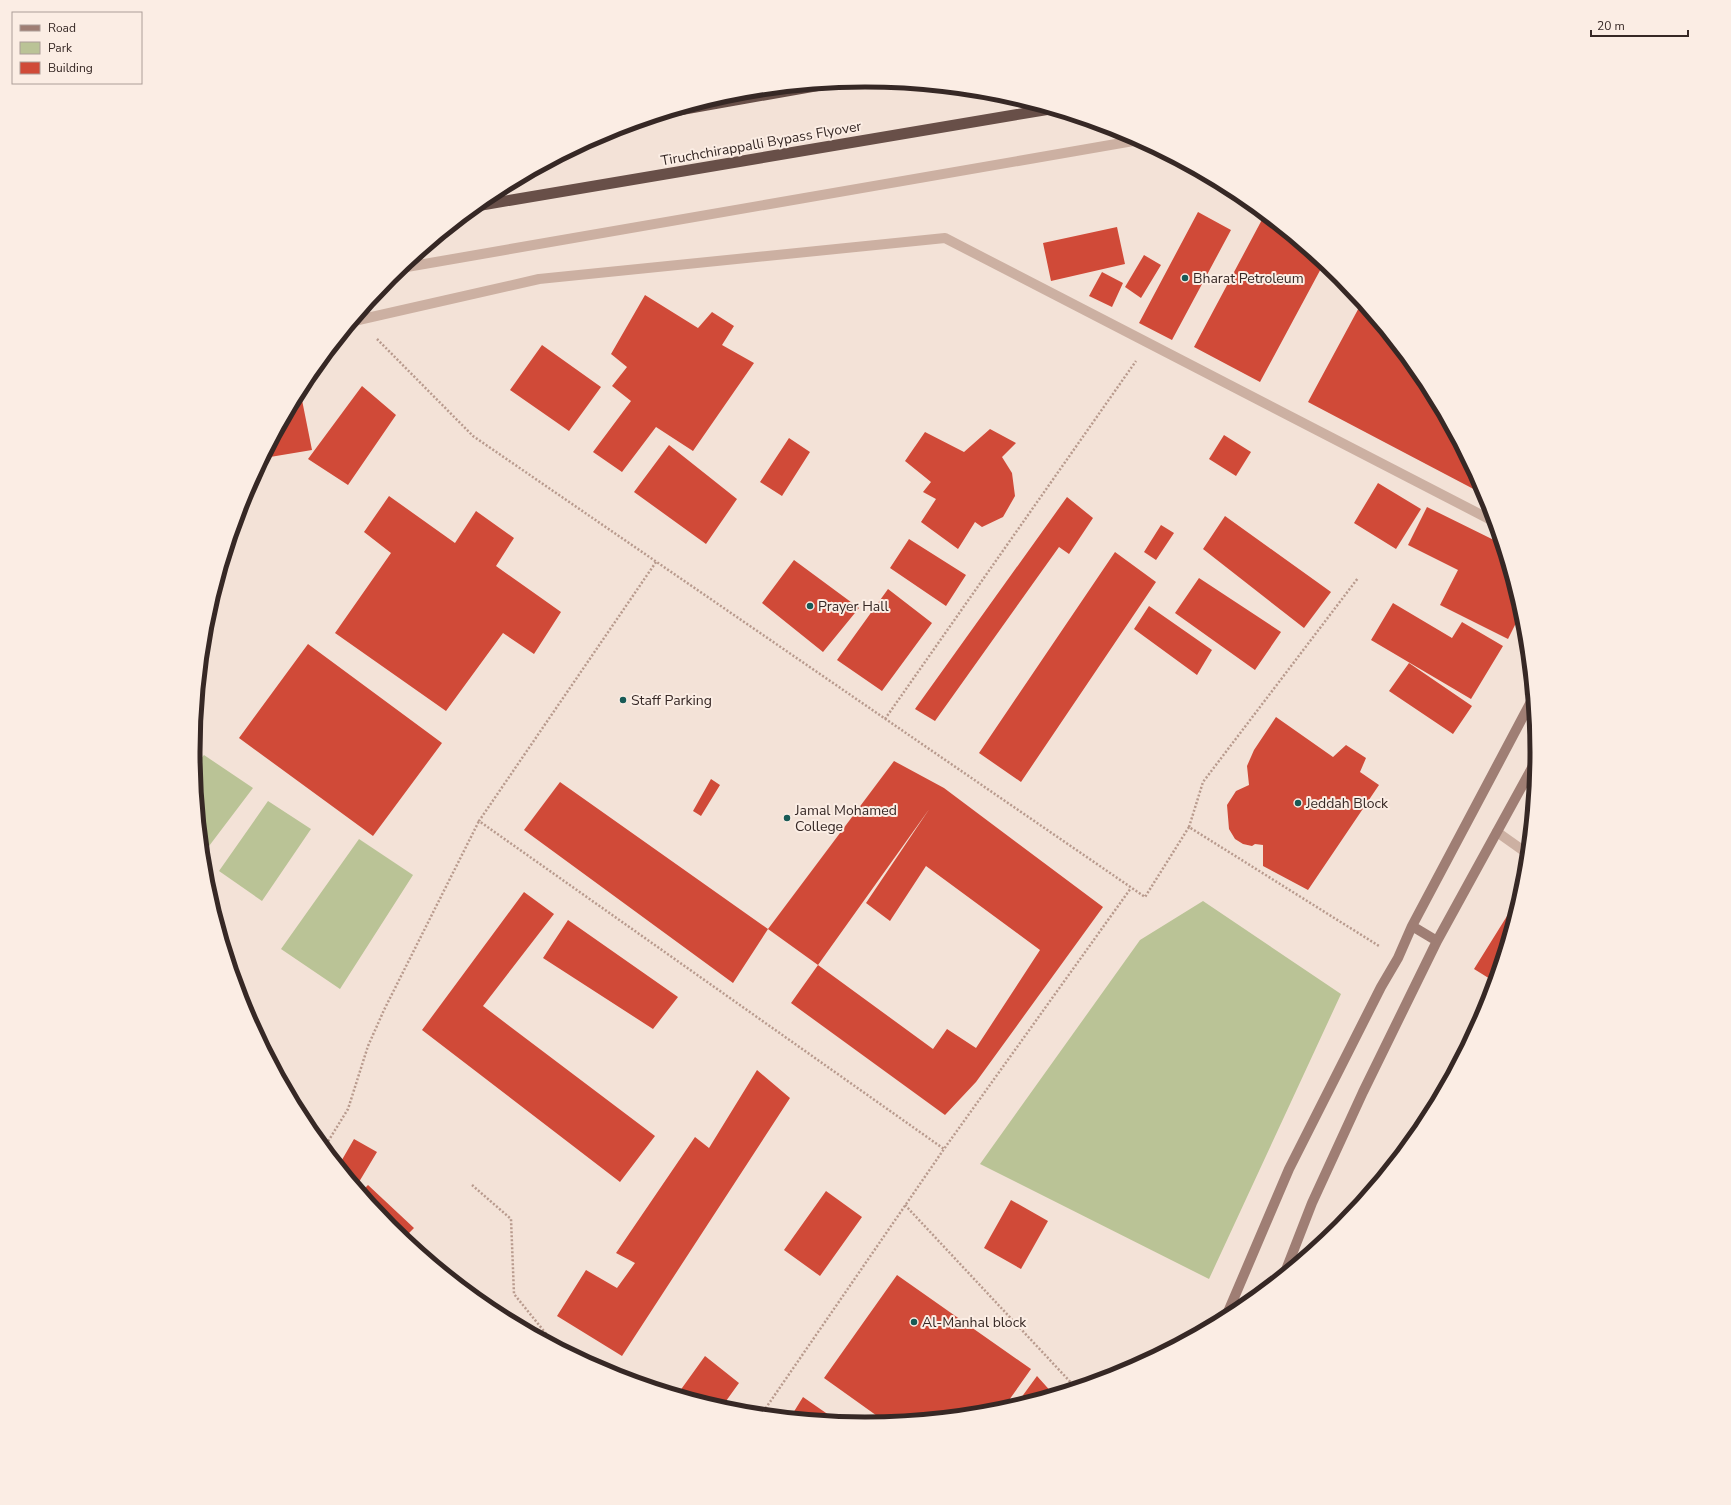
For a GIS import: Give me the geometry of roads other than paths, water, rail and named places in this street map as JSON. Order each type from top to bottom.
[{"type":"highway","name":"Tiruchchirappalli Bypass Flyover","points":[[489,204],[1040,111]]},
{"type":"main road","points":[[1229,1310],[1289,1169],[1381,987],[1398,958],[1412,926],[1529,705]]},
{"type":"main road","points":[[1287,1267],[1312,1203],[1363,1092],[1436,942],[1531,771]]},
{"type":"main road","points":[[1412,926],[1436,942]]},
{"type":"street","points":[[412,266],[1128,142]]},
{"type":"street","points":[[361,319],[539,279],[945,238],[1488,518]]},
{"type":"street","points":[[1497,832],[1523,851]]},
{"type":"place","name":"Bharat Petroleum","points":[[1185,278]]},
{"type":"place","name":"Prayer Hall","points":[[810,606]]},
{"type":"place","name":"Staff Parking","points":[[623,700]]},
{"type":"place","name":"Jeddah Block","points":[[1298,803]]},
{"type":"place","name":"Jamal Mohamed College","points":[[787,818]]},
{"type":"place","name":"Al-Manhal block","points":[[914,1322]]}]
